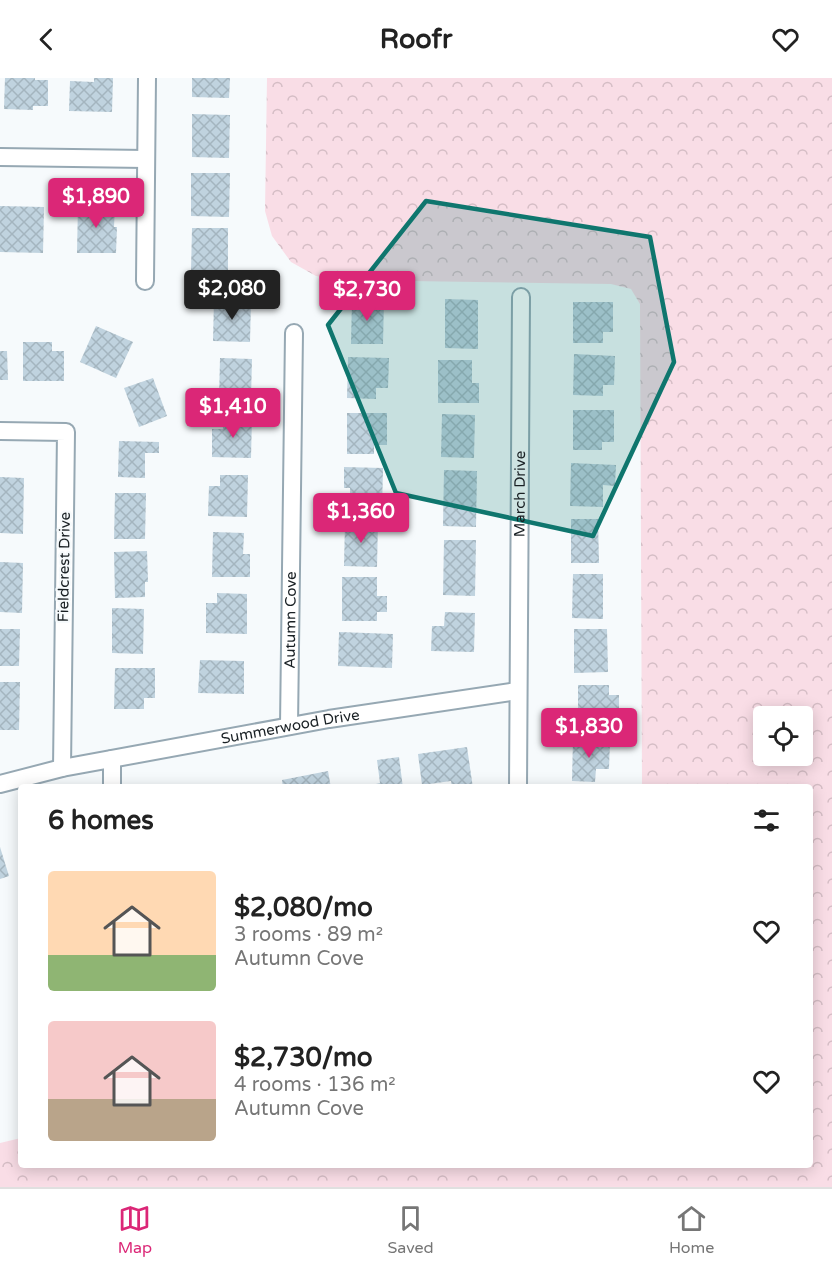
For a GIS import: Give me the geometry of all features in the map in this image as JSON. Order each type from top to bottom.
[{"type":"street","points":[[146,282],[147,78]]},
{"type":"street","points":[[0,157],[146,159]]},
{"type":"street","name":"March Drive","points":[[518,784],[521,297]]},
{"type":"street","name":"Autumn Cove","points":[[289,726],[294,333]]},
{"type":"street","name":"Fieldcrest Drive","points":[[0,431],[66,432],[62,768]]},
{"type":"street","name":"Summerwood Drive","points":[[0,784],[62,768],[289,726],[517,691]]},
{"type":"street","points":[[112,759],[112,784]]},
{"type":"highlighted area","points":[[426,201],[650,237],[674,362],[593,536],[396,493],[328,325]]},
{"type":"green space","points":[[267,78],[832,78],[832,1187],[0,1187],[0,1143],[18,1139],[18,1168],[813,1168],[813,784],[642,784],[640,304],[631,289],[611,284],[342,280],[316,276],[291,262],[272,236],[265,211]]},
{"type":"building","points":[[5,78],[48,80],[48,106],[33,106],[33,110],[4,109]]},
{"type":"building","points":[[94,78],[113,78],[112,112],[69,111],[70,81],[94,82]]},
{"type":"building","points":[[192,78],[230,78],[229,98],[192,97]]},
{"type":"building","points":[[192,114],[230,115],[229,158],[192,157]]},
{"type":"building","points":[[191,173],[230,173],[229,217],[191,216]]},
{"type":"building","points":[[78,204],[115,205],[116,253],[77,253]]},
{"type":"building","points":[[0,206],[44,207],[43,253],[0,252]]},
{"type":"building","points":[[192,228],[228,228],[228,271],[191,271]]},
{"type":"building","points":[[352,299],[384,300],[383,344],[351,344]]},
{"type":"building","points":[[445,299],[478,300],[478,349],[445,348]]},
{"type":"building","points":[[214,300],[251,301],[250,342],[213,341]]},
{"type":"building","points":[[573,302],[613,302],[613,332],[603,332],[603,343],[573,343]]},
{"type":"building","points":[[96,326],[133,342],[116,378],[80,362]]},
{"type":"building","points":[[23,342],[52,342],[52,351],[64,351],[64,381],[23,381]]},
{"type":"building","points":[[0,351],[7,351],[8,380],[0,380]]},
{"type":"building","points":[[574,354],[615,356],[614,385],[603,385],[603,396],[573,395]]},
{"type":"building","points":[[348,357],[389,358],[388,388],[376,388],[376,399],[347,398]]},
{"type":"building","points":[[220,358],[252,359],[251,399],[219,399]]},
{"type":"building","points":[[438,360],[472,360],[472,383],[479,383],[479,403],[438,403]]},
{"type":"building","points":[[153,378],[167,416],[139,427],[124,388]]},
{"type":"building","points":[[573,410],[614,410],[614,442],[602,442],[602,450],[573,450]]},
{"type":"building","points":[[347,413],[387,413],[387,445],[374,445],[374,454],[347,454]]},
{"type":"building","points":[[442,414],[475,415],[474,458],[441,457]]},
{"type":"building","points":[[223,418],[252,418],[251,458],[212,457],[212,429],[223,429]]},
{"type":"building","points":[[119,441],[159,442],[159,453],[145,453],[145,478],[118,477]]},
{"type":"building","points":[[571,463],[616,465],[615,486],[603,485],[603,507],[570,506]]},
{"type":"building","points":[[344,467],[383,468],[382,512],[350,511],[350,488],[344,488]]},
{"type":"building","points":[[444,470],[477,471],[476,527],[443,526]]},
{"type":"building","points":[[220,475],[248,475],[247,517],[208,516],[209,486],[220,486]]},
{"type":"building","points":[[0,477],[24,478],[23,534],[0,533]]},
{"type":"building","points":[[115,493],[146,493],[145,539],[114,539]]},
{"type":"building","points":[[571,519],[598,519],[599,563],[571,563]]},
{"type":"building","points":[[345,522],[378,523],[377,567],[344,566]]},
{"type":"building","points":[[213,532],[244,533],[243,554],[250,554],[250,577],[212,577]]},
{"type":"building","points":[[444,540],[476,540],[475,596],[443,595]]},
{"type":"building","points":[[147,551],[148,582],[145,582],[145,597],[115,598],[114,552]]},
{"type":"building","points":[[0,562],[23,563],[22,613],[0,612]]},
{"type":"building","points":[[573,574],[603,574],[603,619],[572,618]]},
{"type":"building","points":[[342,577],[377,577],[377,596],[387,596],[387,612],[377,612],[377,621],[342,621]]},
{"type":"building","points":[[217,593],[247,594],[247,634],[206,633],[206,603],[217,603]]},
{"type":"building","points":[[112,608],[144,609],[143,654],[112,653]]},
{"type":"building","points":[[445,612],[475,613],[474,652],[431,651],[432,626],[444,626]]},
{"type":"building","points":[[0,629],[20,629],[19,666],[0,666]]},
{"type":"building","points":[[574,629],[607,629],[608,672],[574,673]]},
{"type":"building","points":[[339,632],[393,634],[392,668],[338,666]]},
{"type":"building","points":[[200,660],[244,661],[244,694],[198,693]]},
{"type":"building","points":[[115,668],[155,668],[155,698],[144,698],[144,709],[114,709]]},
{"type":"building","points":[[0,682],[20,682],[19,730],[0,730]]},
{"type":"building","points":[[578,685],[609,685],[609,695],[619,695],[619,726],[574,725],[574,711],[578,711]]},
{"type":"building","points":[[573,739],[610,740],[609,769],[596,769],[595,782],[572,781]]},
{"type":"building","points":[[467,747],[472,784],[451,784],[451,781],[422,784],[418,754]]},
{"type":"building","points":[[399,757],[402,784],[376,784],[380,783],[377,760]]},
{"type":"building","points":[[328,771],[330,784],[282,784],[282,780]]},
{"type":"building","points":[[0,847],[9,876],[0,879]]}]
